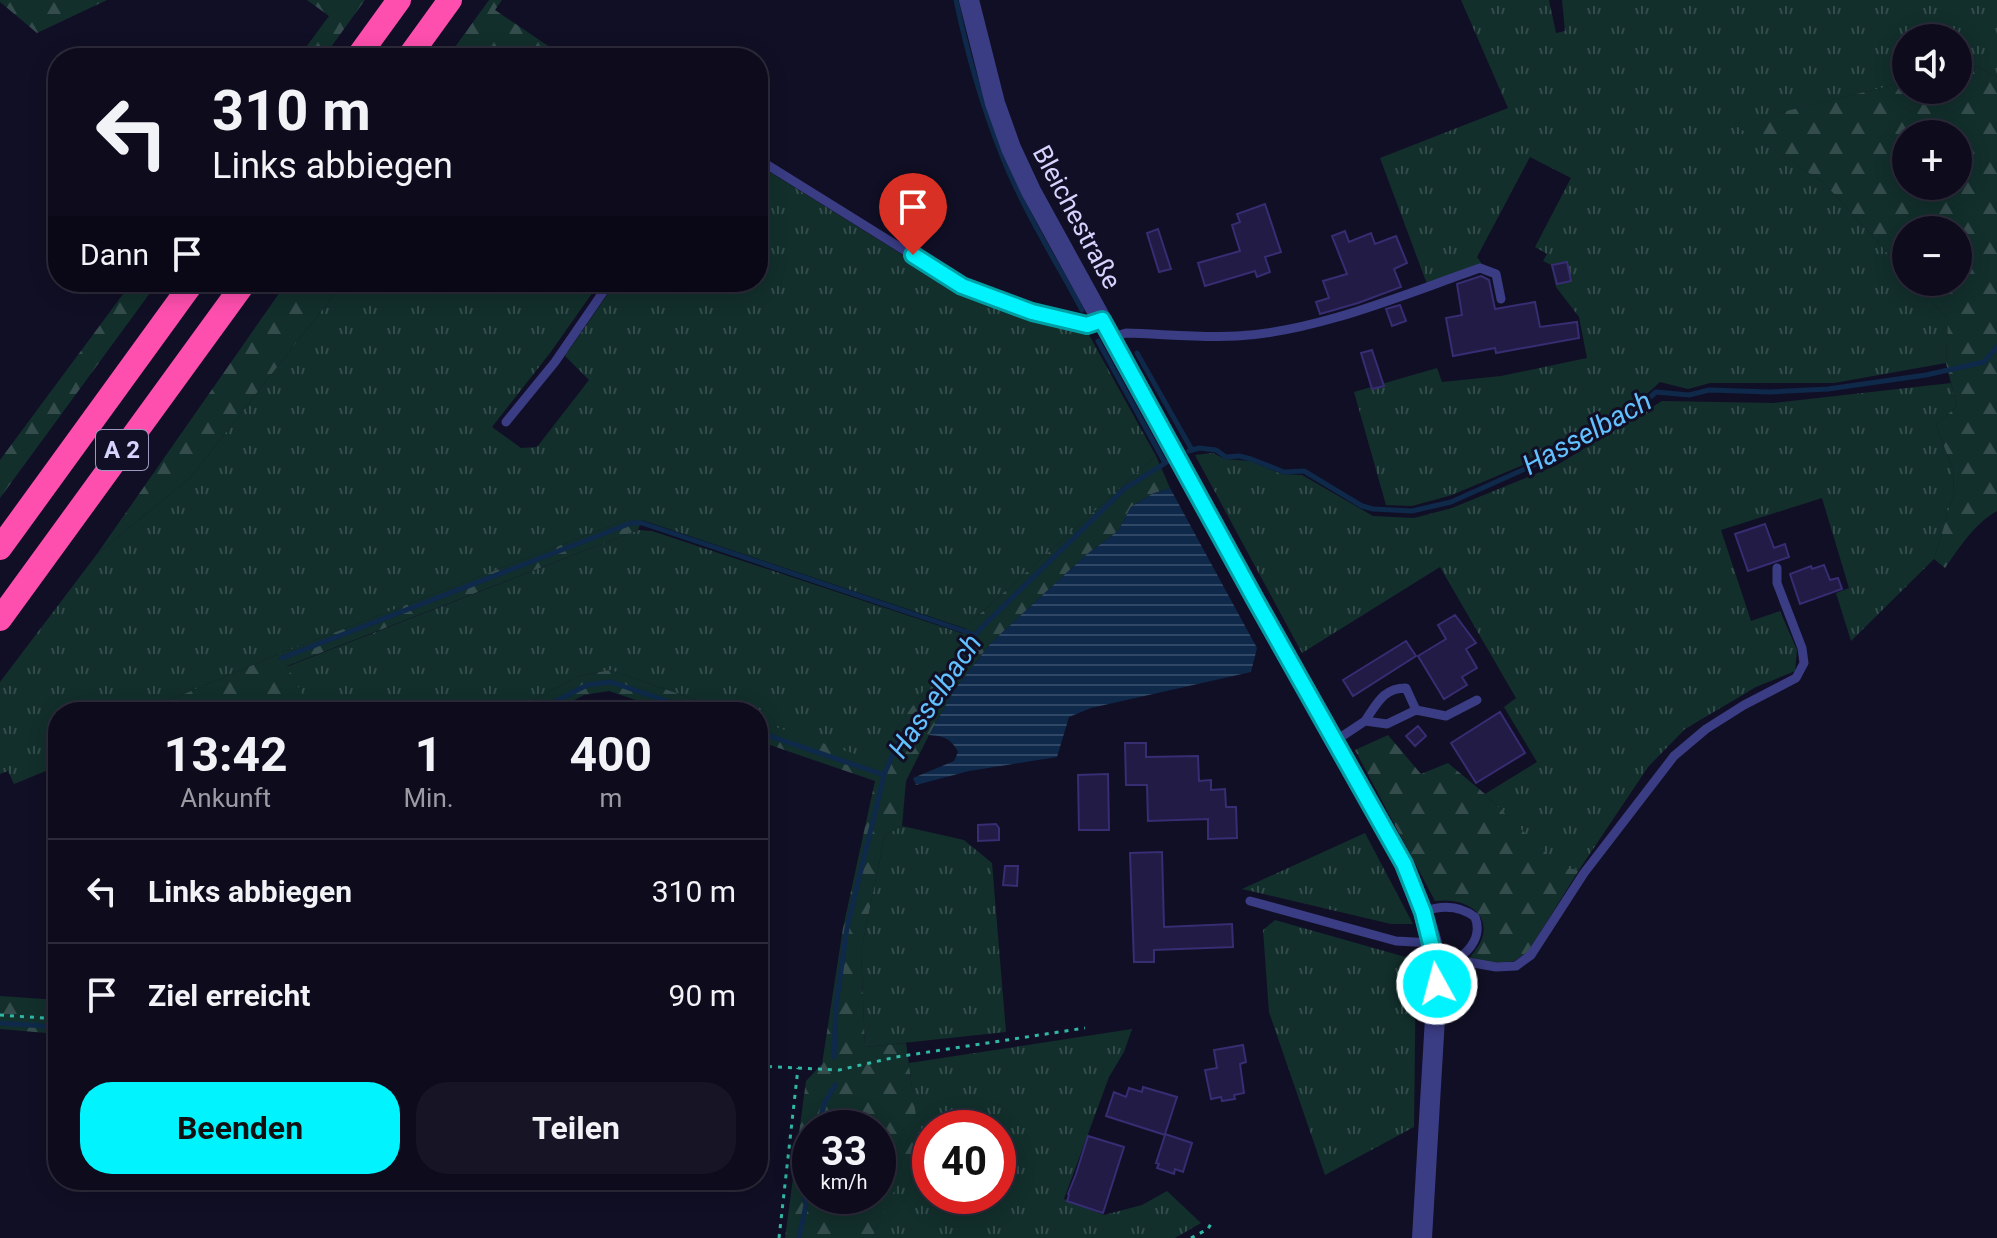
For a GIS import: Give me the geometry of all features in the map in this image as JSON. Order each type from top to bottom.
[{"type":"highway","points":[[364,48],[399,0]]},
{"type":"highway","points":[[415,48],[450,0]]},
{"type":"highway","name":"A 2","points":[[0,548],[186,292]]},
{"type":"highway","name":"A 2","points":[[0,619],[238,292]]},
{"type":"street","name":"Bleichestraße","points":[[969,0],[995,103],[1031,191],[1404,864],[1423,912],[1433,950],[1437,984],[1422,1238]]},
{"type":"lane","points":[[768,165],[962,286],[1032,312],[1126,333],[1236,337],[1273,332],[1330,319],[1480,268],[1496,274],[1501,299]]},
{"type":"lane","points":[[506,422],[555,362],[603,292]]},
{"type":"lane","points":[[1250,901],[1433,950],[1456,960],[1496,967],[1516,966],[1531,955],[1584,873],[1674,756],[1706,729],[1796,678],[1804,663],[1802,648],[1777,583],[1777,568]]},
{"type":"lane","points":[[1335,741],[1365,721],[1380,699],[1394,688],[1406,688],[1416,710]]},
{"type":"lane","points":[[1365,721],[1387,724],[1416,710],[1446,716],[1477,700]]},
{"type":"lane","points":[[1423,912],[1444,906],[1459,908],[1475,917],[1478,930],[1473,944],[1456,960]]},
{"type":"path","points":[[0,1015],[48,1018]]},
{"type":"path","points":[[768,1066],[839,1070],[896,1057],[1085,1028]]},
{"type":"path","points":[[779,1238],[798,1068]]},
{"type":"path","points":[[1191,1238],[1208,1229],[1212,1222]]},
{"type":"green space","points":[[0,0],[107,0],[37,33]]},
{"type":"green space","points":[[307,0],[365,0],[330,48],[305,48],[329,16]]},
{"type":"green space","points":[[489,0],[502,0],[495,10],[551,48],[454,48]]},
{"type":"green space","points":[[1461,0],[1549,0],[1556,33],[1565,31],[1562,0],[1997,0],[1997,77],[1972,67],[1972,24],[1892,24],[1892,85],[1734,124],[1823,182],[1892,258],[1892,296],[1927,296],[1948,319],[1946,363],[1834,383],[1710,383],[1688,389],[1660,382],[1638,402],[1563,448],[1452,495],[1412,506],[1386,505],[1354,392],[1437,368],[1442,382],[1501,376],[1587,358],[1579,317],[1556,287],[1551,265],[1543,261],[1547,254],[1535,247],[1571,178],[1530,157],[1477,257],[1482,264],[1427,284],[1380,158],[1508,108]]},
{"type":"green space","points":[[1972,67],[1997,77],[1997,511],[1974,529],[1945,568],[1934,559],[1954,493],[1953,470],[1936,425],[1957,406],[1946,363],[1948,319],[1927,296],[1972,296],[1972,216],[1892,216],[1892,258],[1823,182],[1733,124],[1892,85],[1892,104],[1972,104]]},
{"type":"green space","points":[[768,171],[961,291],[1033,321],[1089,335],[1156,456],[972,621],[967,629],[642,520],[626,520],[279,654],[165,702],[48,702],[48,770],[14,784],[8,771],[0,774],[0,682],[97,554],[190,478],[336,292],[593,292],[492,427],[521,448],[537,447],[589,380],[565,356],[609,292],[768,292]]},
{"type":"green space","points":[[125,292],[151,292],[0,498],[0,460]]},
{"type":"green space","points":[[280,292],[336,292],[190,478],[97,554]]},
{"type":"green space","points":[[1951,383],[1957,406],[1936,425],[1953,470],[1954,493],[1934,559],[1851,641],[1836,593],[1849,588],[1822,498],[1721,530],[1751,621],[1780,611],[1797,650],[1795,671],[1756,687],[1685,729],[1648,767],[1579,870],[1560,868],[1485,794],[1537,762],[1504,707],[1516,698],[1440,567],[1302,653],[1195,455],[1213,453],[1225,459],[1250,461],[1282,474],[1302,475],[1373,516],[1414,518],[1452,508],[1557,465],[1662,401],[1773,403]]},
{"type":"green space","points":[[1156,456],[1170,488],[1152,494],[1131,507],[1118,531],[1086,555],[991,643],[955,689],[906,781],[902,826],[885,835],[861,951],[865,1047],[906,1043],[915,1110],[912,1110],[912,1153],[896,1187],[896,1110],[802,1110],[806,1081],[822,1064],[843,928],[875,781],[768,744],[768,724],[881,763],[893,734],[972,621]]},
{"type":"green space","points":[[626,520],[642,520],[638,530],[287,666],[307,702],[165,702],[279,654]]},
{"type":"green space","points":[[638,530],[652,531],[964,634],[893,734],[881,764],[768,724],[768,702],[702,702],[610,670],[579,676],[529,702],[306,702],[286,667]]},
{"type":"green space","points":[[610,670],[702,702],[641,702],[609,691],[584,695],[570,702],[529,702],[579,676]]},
{"type":"green space","points":[[1388,735],[1421,774],[1448,763],[1485,794],[1560,867],[1579,870],[1528,952],[1514,961],[1495,963],[1468,959],[1483,935],[1480,916],[1462,903],[1435,901],[1355,750]]},
{"type":"green space","points":[[902,826],[964,840],[992,863],[1006,1032],[865,1047],[861,951],[885,835]]},
{"type":"green space","points":[[1365,833],[1413,924],[1391,924],[1242,889]]},
{"type":"green space","points":[[1275,920],[1416,960],[1414,1127],[1325,1175],[1269,1012],[1263,930]]},
{"type":"green space","points":[[0,996],[48,999],[48,1033],[0,1029]]},
{"type":"green space","points":[[1132,1029],[1124,1052],[1109,1077],[1064,1199],[1104,1215],[1142,1205],[1167,1191],[1201,1223],[1175,1238],[872,1238],[883,1214],[896,1214],[896,1186],[912,1151],[912,1214],[1016,1214],[1016,1110],[915,1110],[909,1063]]},
{"type":"green space","points":[[792,1186],[792,1214],[883,1214],[872,1238],[785,1238]]},
{"type":"water","points":[[1170,488],[1257,648],[1251,672],[1091,708],[1069,717],[1057,757],[969,771],[916,785],[913,778],[954,761],[958,752],[952,744],[942,737],[929,735],[955,689],[991,643],[1086,555],[1118,531],[1131,507],[1152,494]]},
{"type":"building","points":[[1265,204],[1281,252],[1265,257],[1270,272],[1257,277],[1255,271],[1205,286],[1198,263],[1240,251],[1232,225],[1240,222],[1237,214]]},
{"type":"building","points":[[1158,229],[1171,269],[1159,272],[1147,233]]},
{"type":"building","points":[[1345,231],[1349,242],[1371,233],[1375,244],[1396,236],[1407,263],[1394,269],[1401,287],[1320,314],[1316,302],[1329,298],[1323,281],[1347,274],[1332,236]]},
{"type":"building","points":[[1567,262],[1571,281],[1557,284],[1552,265]]},
{"type":"building","points":[[1481,276],[1489,280],[1495,309],[1535,302],[1540,327],[1577,322],[1579,338],[1496,353],[1495,348],[1453,356],[1446,318],[1462,315],[1457,284]]},
{"type":"building","points":[[1400,305],[1406,321],[1392,326],[1386,309]]},
{"type":"building","points":[[1372,350],[1384,386],[1372,389],[1361,353]]},
{"type":"building","points":[[1765,524],[1774,548],[1785,544],[1789,557],[1748,571],[1735,534]]},
{"type":"building","points":[[1824,565],[1830,580],[1838,578],[1842,589],[1800,604],[1790,574]]},
{"type":"building","points":[[1455,615],[1476,643],[1466,649],[1477,668],[1462,677],[1467,685],[1444,699],[1418,656],[1446,639],[1438,625]]},
{"type":"building","points":[[1406,641],[1416,656],[1353,696],[1343,680]]},
{"type":"building","points":[[1500,712],[1525,753],[1476,783],[1451,743]]},
{"type":"building","points":[[1418,726],[1426,736],[1415,746],[1406,736]]},
{"type":"building","points":[[1125,743],[1146,743],[1146,757],[1198,756],[1199,781],[1211,780],[1211,790],[1225,789],[1226,807],[1236,807],[1237,838],[1208,839],[1208,819],[1148,821],[1147,785],[1126,785]]},
{"type":"building","points":[[1108,774],[1109,830],[1079,830],[1078,775]]},
{"type":"building","points":[[996,824],[999,840],[978,841],[978,825]]},
{"type":"building","points":[[1162,852],[1164,927],[1232,924],[1233,947],[1154,950],[1154,962],[1134,962],[1130,853]]},
{"type":"building","points":[[1005,866],[1018,866],[1017,886],[1003,885]]},
{"type":"building","points":[[1243,1045],[1246,1062],[1240,1064],[1244,1093],[1234,1095],[1235,1099],[1211,1099],[1205,1070],[1217,1068],[1214,1050]]},
{"type":"building","points":[[1143,1087],[1177,1097],[1165,1134],[1192,1143],[1183,1172],[1175,1169],[1174,1174],[1157,1168],[1165,1135],[1106,1116],[1114,1092],[1126,1097],[1129,1088],[1142,1092]]},
{"type":"building","points":[[1088,1136],[1124,1147],[1103,1213],[1067,1201]]},
{"type":"waterway","points":[[956,0],[975,77],[1009,173],[1082,310]]},
{"type":"waterway","points":[[1098,341],[1165,463]]},
{"type":"waterway","name":"Hasselbach","points":[[1189,451],[1199,448],[1216,450],[1226,457],[1251,459],[1284,472],[1304,471],[1362,506],[1412,511],[1451,502],[1563,452],[1640,406],[1656,392],[1689,395],[1709,390],[1770,392],[1828,389],[1926,375],[1984,362],[1997,347]]},
{"type":"waterway","points":[[1137,353],[1192,450]]},
{"type":"waterway","name":"Hasselbach","points":[[834,1057],[836,1006],[847,928],[884,775],[899,740],[981,628],[1124,489],[1167,462]]},
{"type":"waterway","points":[[282,658],[631,523],[642,523],[976,635]]},
{"type":"waterway","points":[[554,702],[587,685],[611,682],[670,702]]},
{"type":"waterway","points":[[768,735],[884,775]]},
{"type":"waterway","points":[[0,1023],[48,1026]]},
{"type":"waterway","name":"Hasselbach","points":[[823,1110],[835,1085]]},
{"type":"waterway","name":"Hasselbach","points":[[799,1238],[804,1214]]},
{"type":"route","points":[[913,255],[962,286],[1032,312],[1087,325],[1102,320],[1404,864],[1432,943],[1437,984]]}]
